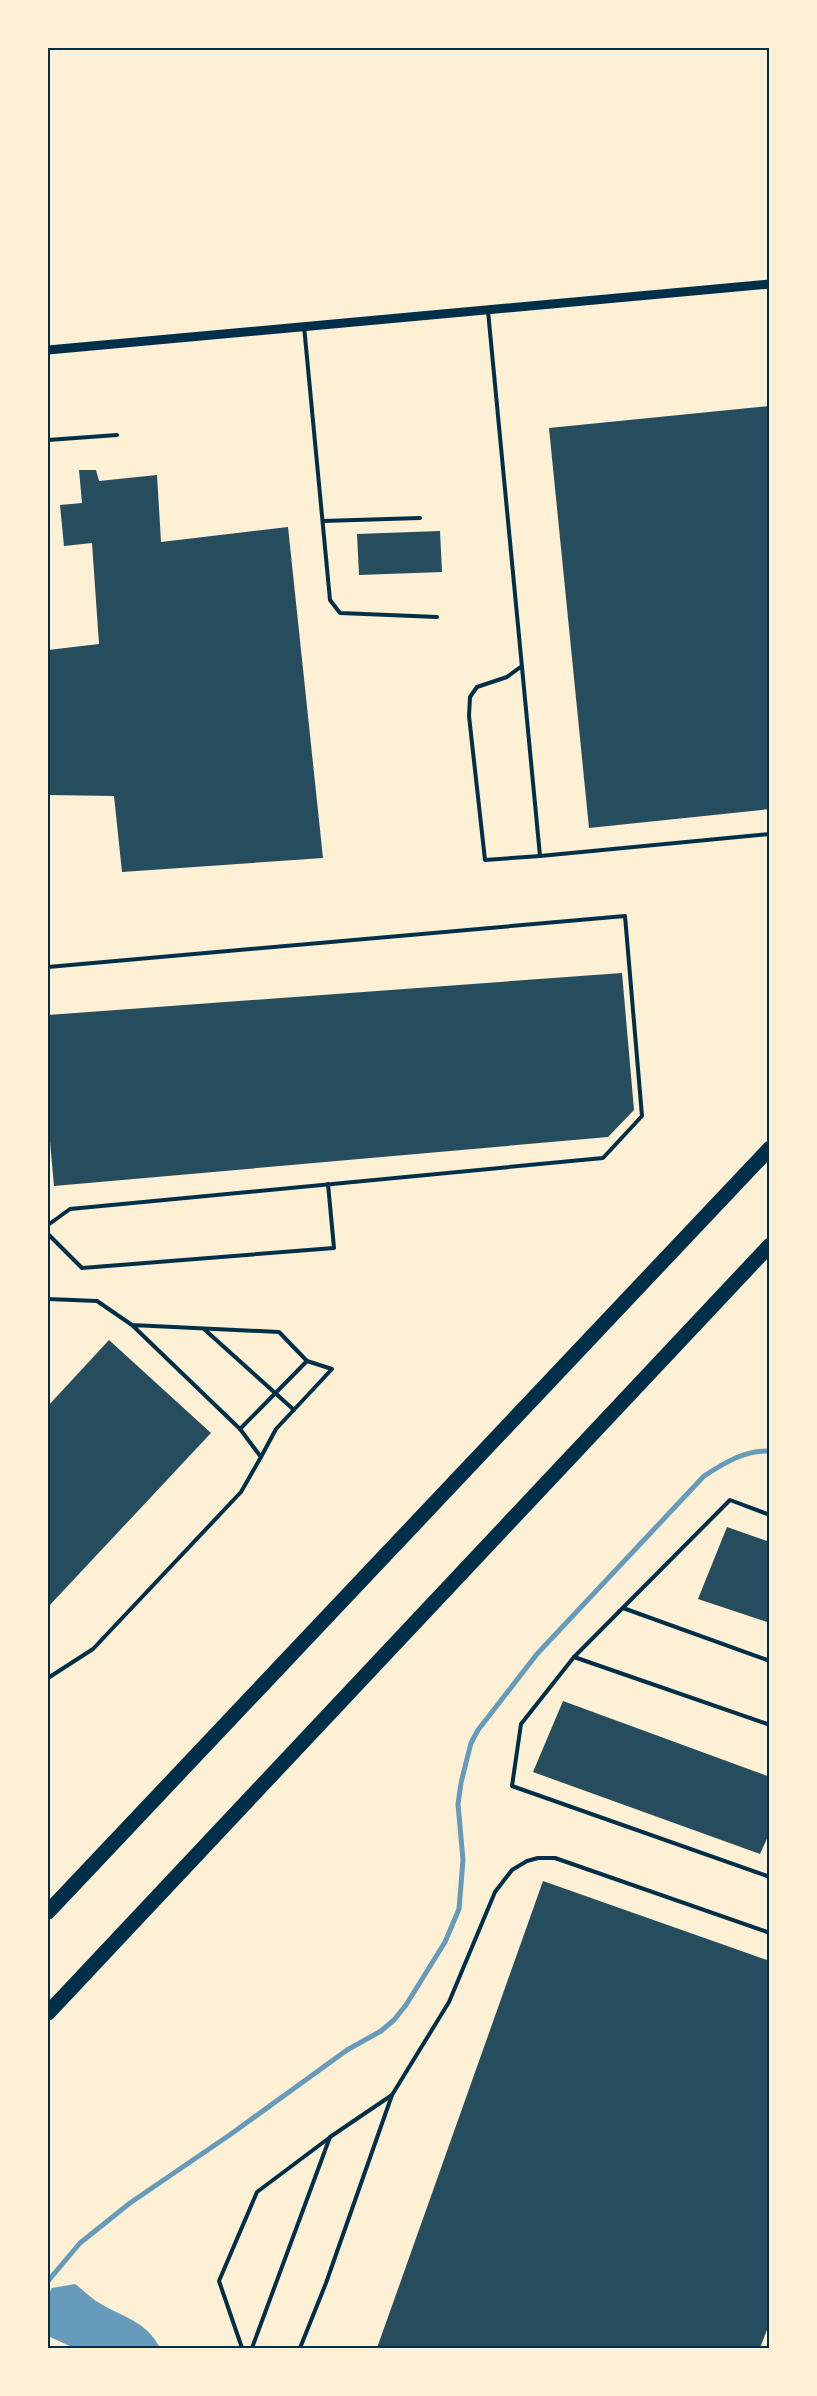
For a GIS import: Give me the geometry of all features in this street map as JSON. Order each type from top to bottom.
[{"type":"highway","points":[[48,1912],[770,1148]]},
{"type":"highway","points":[[48,2012],[770,1245]]},
{"type":"street","points":[[48,350],[770,284]]},
{"type":"lane","points":[[488,311],[540,856]]},
{"type":"lane","points":[[304,326],[330,600],[340,613],[437,616]]},
{"type":"lane","points":[[48,440],[117,435]]},
{"type":"lane","points":[[323,521],[420,518]]},
{"type":"lane","points":[[522,666],[507,677],[477,686],[470,697],[469,716],[484,860],[770,834]]},
{"type":"lane","points":[[48,967],[625,916],[642,1116],[603,1158],[70,1209],[48,1225]]},
{"type":"lane","points":[[48,1234],[82,1268],[334,1248],[328,1184]]},
{"type":"lane","points":[[48,1299],[97,1302],[132,1326],[240,1429],[261,1457]]},
{"type":"lane","points":[[48,1678],[93,1649],[241,1492],[276,1429],[332,1369],[307,1361],[279,1332],[132,1326]]},
{"type":"lane","points":[[204,1328],[294,1410]]},
{"type":"lane","points":[[240,1429],[307,1361]]},
{"type":"lane","points":[[770,1515],[730,1500],[574,1656],[521,1724],[512,1786],[770,1877]]},
{"type":"lane","points":[[623,1608],[770,1660]]},
{"type":"lane","points":[[574,1656],[770,1726]]},
{"type":"lane","points":[[300,2348],[326,2284],[392,2095],[449,2002],[495,1892],[512,1870],[527,1861],[538,1858],[555,1858],[770,1934]]},
{"type":"lane","points":[[242,2348],[218,2281],[257,2192],[330,2137],[392,2095]]},
{"type":"lane","points":[[252,2348],[330,2137]]},
{"type":"water","points":[[75,2284],[96,2301],[132,2320],[148,2331],[160,2348],[74,2348],[48,2336],[48,2294],[52,2288]]},
{"type":"building","points":[[770,406],[770,809],[589,828],[549,428]]},
{"type":"building","points":[[79,470],[96,470],[99,481],[157,475],[161,542],[288,527],[323,858],[122,872],[114,796],[48,795],[48,650],[99,644],[92,543],[64,546],[60,505],[82,503]]},
{"type":"building","points":[[440,531],[442,572],[359,575],[357,534]]},
{"type":"building","points":[[622,973],[634,1110],[608,1137],[54,1186],[48,1119],[48,1015]]},
{"type":"building","points":[[109,1340],[211,1433],[48,1607],[48,1406]]},
{"type":"building","points":[[727,1527],[770,1542],[770,1623],[698,1599]]},
{"type":"building","points":[[563,1701],[770,1777],[770,1832],[760,1854],[533,1772]]},
{"type":"building","points":[[543,1881],[770,1961],[770,2322],[760,2348],[377,2348]]},
{"type":"waterway","points":[[48,2281],[80,2243],[130,2203],[231,2134],[347,2050],[381,2031],[394,2020],[406,2005],[445,1942],[459,1909],[463,1860],[458,1804],[471,1743],[478,1730],[537,1654],[704,1476],[743,1455],[770,1451]]}]
